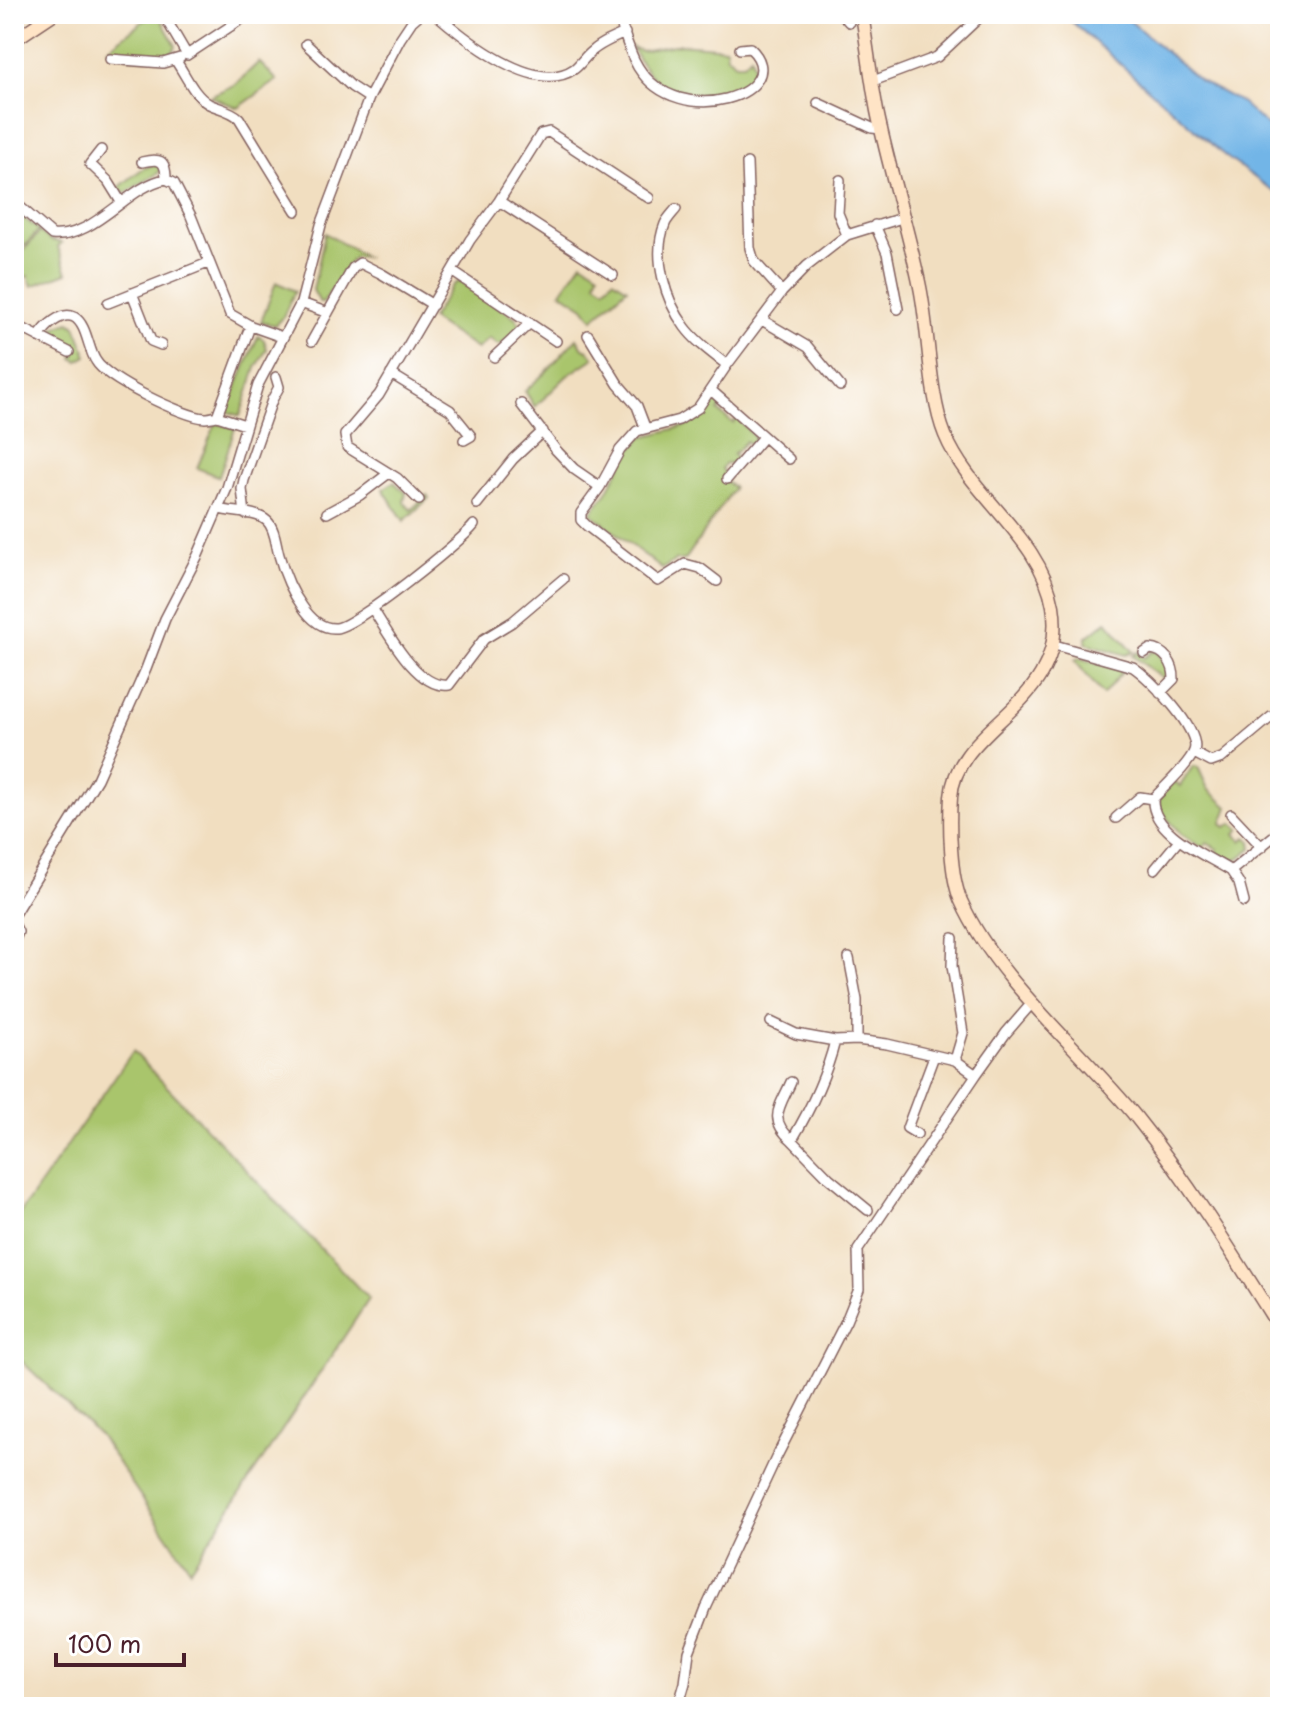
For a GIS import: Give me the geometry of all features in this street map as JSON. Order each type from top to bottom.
[{"type":"street","points":[[14,40],[53,14]]},
{"type":"street","points":[[163,14],[187,55]]},
{"type":"street","points":[[110,59],[176,61],[249,14]]},
{"type":"street","points":[[14,914],[97,779],[165,619],[186,582],[219,509],[258,385],[301,303],[321,225],[369,98],[400,39],[420,14]]},
{"type":"street","points":[[436,14],[495,57],[547,77],[574,69],[590,52],[625,33]]},
{"type":"street","points":[[618,14],[633,57],[645,76],[670,95],[694,102],[723,99],[755,85],[760,74],[759,59],[750,48],[740,49]]},
{"type":"street","points":[[862,14],[882,129],[920,288],[942,426],[960,465],[983,497],[1016,532],[1042,572],[1053,609],[1051,644],[1031,689],[960,765],[951,794],[953,860],[959,897],[977,933],[1032,1003],[1136,1117],[1199,1203],[1280,1329]]},
{"type":"street","points":[[872,74],[937,57],[983,14]]},
{"type":"street","points":[[306,44],[352,87],[369,98]]},
{"type":"street","points":[[176,61],[199,96],[239,118],[296,211]]},
{"type":"street","points":[[818,103],[872,128],[882,129]]},
{"type":"street","points":[[419,500],[389,473],[347,447],[344,440],[347,430],[379,395],[470,240],[541,134],[545,132],[649,198]]},
{"type":"street","points":[[101,150],[90,164],[108,181],[121,202]]},
{"type":"street","points":[[142,162],[154,159],[164,163],[166,179]]},
{"type":"street","points":[[747,163],[750,248],[754,261],[782,292]]},
{"type":"street","points":[[166,179],[174,183],[191,216],[230,314],[251,326],[282,337]]},
{"type":"street","points":[[14,210],[19,206],[48,232],[64,235],[106,216],[121,202],[166,179]]},
{"type":"street","points":[[840,180],[838,213],[847,235]]},
{"type":"street","points":[[499,201],[613,275]]},
{"type":"street","points":[[676,209],[665,224],[661,245],[662,277],[668,297],[692,335],[727,365]]},
{"type":"street","points":[[717,581],[700,568],[685,564],[658,581],[587,526],[581,520],[581,513],[600,487],[620,450],[637,431],[679,420],[698,408],[782,292],[807,266],[847,235],[905,217]]},
{"type":"street","points":[[875,225],[887,253],[898,309]]},
{"type":"street","points":[[108,303],[208,263]]},
{"type":"street","points":[[312,341],[353,268],[360,263],[433,305]]},
{"type":"street","points":[[453,272],[556,341]]},
{"type":"street","points":[[132,293],[151,341],[161,345]]},
{"type":"street","points":[[301,303],[328,313]]},
{"type":"street","points":[[39,337],[45,327],[55,321],[67,316],[76,318],[97,364],[127,386],[166,405],[205,418],[217,416],[245,425]]},
{"type":"street","points":[[762,320],[808,347],[840,386]]},
{"type":"street","points":[[494,357],[530,323]]},
{"type":"street","points":[[14,324],[69,352]]},
{"type":"street","points":[[217,416],[248,332]]},
{"type":"street","points":[[588,335],[618,384],[637,406],[645,427]]},
{"type":"street","points":[[391,374],[450,410],[471,436],[464,440]]},
{"type":"street","points":[[245,514],[242,489],[264,420],[279,387],[276,377]]},
{"type":"street","points":[[712,391],[789,459]]},
{"type":"street","points":[[521,404],[574,469],[600,487]]},
{"type":"street","points":[[477,504],[513,459],[533,437],[543,431]]},
{"type":"street","points":[[727,479],[763,437]]},
{"type":"street","points":[[327,513],[360,495],[389,473]]},
{"type":"street","points":[[219,509],[259,516],[269,523],[294,593],[314,621],[341,628],[459,541],[474,525]]},
{"type":"street","points":[[372,608],[413,668],[425,678],[444,686],[449,685],[484,639],[512,622],[563,579]]},
{"type":"street","points":[[1051,644],[1133,667],[1144,674],[1188,724],[1196,742],[1194,753],[1153,799],[1155,813],[1179,840],[1231,871],[1239,883],[1244,902]]},
{"type":"street","points":[[1144,653],[1150,649],[1159,650],[1172,665],[1174,679],[1160,693]]},
{"type":"street","points":[[1194,753],[1211,762],[1222,758],[1271,717]]},
{"type":"street","points":[[1116,818],[1140,797],[1153,799]]},
{"type":"street","points":[[1231,814],[1262,847]]},
{"type":"street","points":[[1231,871],[1280,831]]},
{"type":"street","points":[[1155,869],[1179,840]]},
{"type":"street","points":[[14,924],[18,932],[14,942]]},
{"type":"street","points":[[953,938],[952,966],[963,1033],[955,1060]]},
{"type":"street","points":[[849,958],[857,1000],[857,1040]]},
{"type":"street","points":[[678,1707],[689,1652],[706,1608],[859,1289],[858,1250],[976,1075],[1032,1003]]},
{"type":"street","points":[[771,1022],[796,1034],[835,1041],[857,1040],[955,1060],[976,1075]]},
{"type":"street","points":[[792,1140],[817,1097],[835,1041]]},
{"type":"street","points":[[917,1134],[907,1128],[934,1056]]},
{"type":"street","points":[[791,1082],[779,1108],[778,1126],[829,1178],[868,1210]]},
{"type":"green space","points":[[153,14],[158,14],[176,46],[170,56],[132,57],[108,48]]},
{"type":"green space","points":[[680,44],[726,48],[727,56],[736,63],[744,63],[751,56],[756,73],[745,85],[719,95],[677,94],[666,89],[647,72],[632,47],[641,51]]},
{"type":"green space","points":[[259,62],[277,80],[238,108],[210,96],[236,84]]},
{"type":"green space","points":[[159,165],[161,170],[157,174],[125,193],[118,188],[142,169]]},
{"type":"green space","points":[[17,213],[39,230],[25,246],[14,236],[14,215]]},
{"type":"green space","points":[[40,232],[50,240],[62,243],[58,247],[67,273],[32,286],[28,276],[14,281],[14,261]]},
{"type":"green space","points":[[325,233],[365,257],[351,260],[323,303],[320,303],[313,290]]},
{"type":"green space","points":[[582,262],[599,273],[596,282],[605,288],[613,279],[627,288],[593,319],[584,307],[561,292]]},
{"type":"green space","points":[[460,281],[516,318],[521,327],[501,345],[489,338],[477,349],[431,319],[453,285]]},
{"type":"green space","points":[[276,282],[295,291],[283,317],[275,325],[261,322]]},
{"type":"green space","points":[[69,322],[75,325],[87,356],[78,361],[73,358],[76,350],[52,334],[54,328]]},
{"type":"green space","points":[[258,336],[264,340],[267,349],[256,368],[240,416],[225,408],[230,403]]},
{"type":"green space","points":[[577,338],[594,358],[567,376],[535,407],[525,391]]},
{"type":"green space","points":[[714,400],[722,406],[718,411],[733,423],[737,418],[755,438],[751,445],[746,441],[733,455],[739,460],[733,464],[726,463],[722,468],[723,479],[734,488],[685,560],[676,560],[662,569],[591,513],[607,492],[626,456],[642,437],[686,426],[699,419]]},
{"type":"green space","points":[[216,423],[235,428],[219,477],[197,468]]},
{"type":"green space","points":[[394,482],[406,493],[404,502],[411,510],[427,495],[429,498],[404,521],[383,489]]},
{"type":"green space","points":[[1107,621],[1134,652],[1126,655],[1086,643],[1087,637]]},
{"type":"green space","points":[[1153,651],[1169,668],[1165,680],[1133,656],[1138,652],[1144,658]]},
{"type":"green space","points":[[1079,658],[1124,670],[1103,695],[1075,661]]},
{"type":"green space","points":[[1193,766],[1198,767],[1208,789],[1228,807],[1222,823],[1226,827],[1233,823],[1240,829],[1235,834],[1242,841],[1246,837],[1251,841],[1252,848],[1236,860],[1227,862],[1215,855],[1218,849],[1207,843],[1203,848],[1181,834],[1158,808],[1160,798],[1174,781],[1180,786]]},
{"type":"green space","points":[[133,1051],[369,1299],[190,1569],[99,1435],[14,1354],[14,1222]]},
{"type":"water","points":[[1063,14],[1122,14],[1200,81],[1242,103],[1265,124],[1280,132],[1280,196],[1225,156]]}]
